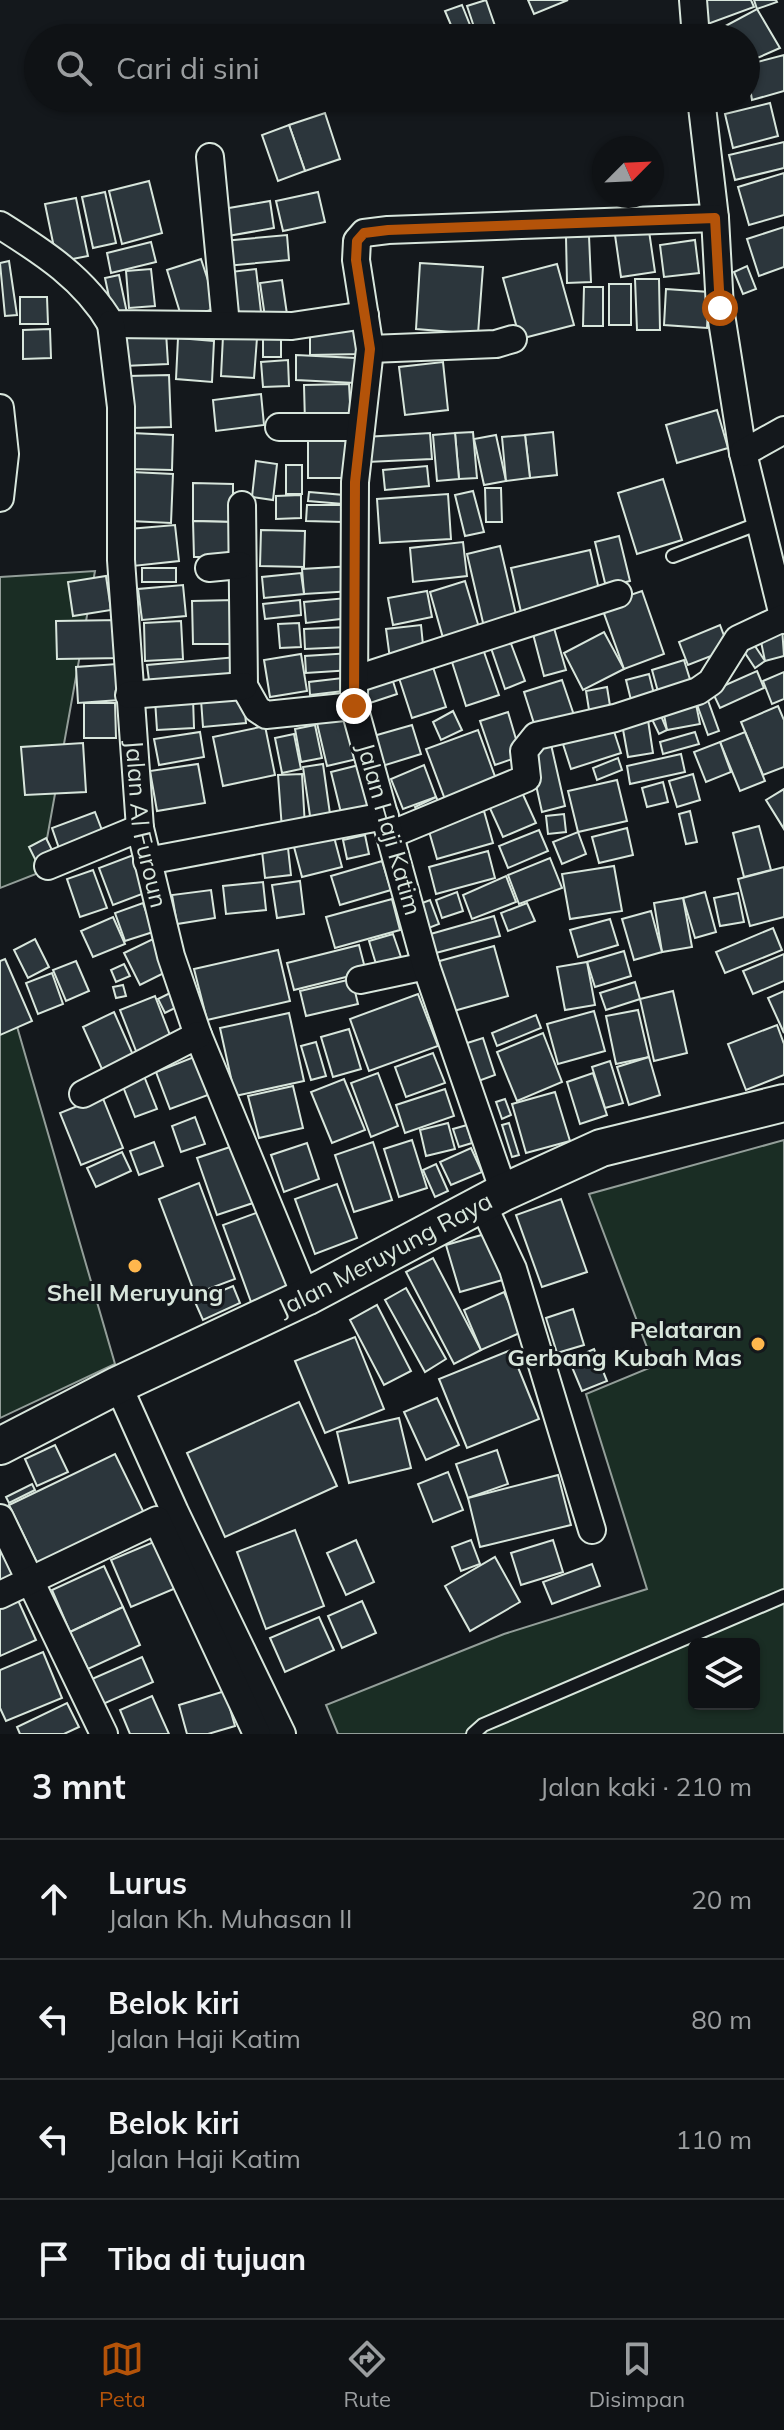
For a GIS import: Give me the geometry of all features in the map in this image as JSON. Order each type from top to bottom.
[{"type":"main road","name":"Jalan Meruyung Raya","points":[[0,1446],[118,1385],[306,1297],[493,1198],[601,1148],[784,1103]]},
{"type":"street","points":[[693,0],[695,24]]},
{"type":"street","points":[[147,861],[388,825],[527,778],[524,751],[536,736],[615,718],[705,687],[738,639],[784,619],[743,453],[720,308],[715,218],[703,112]]},
{"type":"street","points":[[210,157],[226,325]]},
{"type":"street","name":"Jalan Haji Katim","points":[[592,1530],[513,1269],[354,706],[355,482],[370,349],[356,260],[357,241],[364,233],[715,218]]},
{"type":"street","points":[[0,225],[37,248],[94,295],[111,324],[292,326],[365,315]]},
{"type":"street","name":"Jalan Al Furoun","points":[[111,324],[121,407],[121,560],[140,828],[171,956],[198,1035],[306,1297]]},
{"type":"street","points":[[370,349],[496,344],[513,339]]},
{"type":"street","points":[[0,408],[5,454],[0,498]]},
{"type":"street","points":[[279,427],[361,427]]},
{"type":"street","points":[[743,453],[784,430]]},
{"type":"street","points":[[242,505],[240,565],[244,686],[257,709],[266,715],[354,706]]},
{"type":"street","points":[[209,568],[240,565]]},
{"type":"street","points":[[356,679],[618,594]]},
{"type":"street","points":[[129,695],[244,686]]},
{"type":"street","points":[[48,866],[140,828]]},
{"type":"street","points":[[360,980],[426,966]]},
{"type":"street","points":[[83,1094],[198,1035]]},
{"type":"street","points":[[118,1385],[175,1512],[282,1734]]},
{"type":"street","points":[[0,1518],[104,1734]]},
{"type":"street","points":[[0,1595],[157,1520],[257,1734]]},
{"type":"lane","points":[[673,556],[760,523]]},
{"type":"lane","points":[[473,1734],[483,1725],[784,1596]]},
{"type":"green space","points":[[95,571],[41,872],[0,888],[0,577]]},
{"type":"green space","points":[[0,968],[115,1364],[0,1418]]},
{"type":"green space","points":[[784,1140],[784,1734],[338,1734],[326,1705],[504,1634],[647,1589],[586,1394],[654,1366],[589,1194]]},
{"type":"building","points":[[486,0],[494,24],[473,24],[467,6]]},
{"type":"building","points":[[528,0],[568,0],[534,14]]},
{"type":"building","points":[[697,0],[751,0],[754,7],[705,24]]},
{"type":"building","points":[[754,0],[776,0],[777,2],[757,9]]},
{"type":"building","points":[[462,5],[470,24],[450,24],[445,11]]},
{"type":"building","points":[[757,9],[780,48],[760,57],[760,24],[729,24]]},
{"type":"building","points":[[784,55],[784,91],[760,98],[760,61]]},
{"type":"building","points":[[770,103],[778,136],[733,148],[725,114],[760,112],[760,105]]},
{"type":"building","points":[[325,113],[340,159],[305,171],[289,125]]},
{"type":"building","points":[[289,125],[305,171],[278,181],[262,135]]},
{"type":"building","points":[[784,142],[784,168],[735,180],[729,155]]},
{"type":"building","points":[[784,173],[784,215],[749,225],[738,187]]},
{"type":"building","points":[[149,181],[162,233],[122,244],[109,191]]},
{"type":"building","points":[[105,192],[116,243],[93,248],[82,197]]},
{"type":"building","points":[[318,192],[325,222],[283,231],[276,201]]},
{"type":"building","points":[[76,198],[88,256],[57,262],[45,204]]},
{"type":"building","points":[[270,201],[274,228],[222,237],[217,210]]},
{"type":"building","points":[[784,227],[784,267],[759,276],[747,239]]},
{"type":"building","points":[[649,231],[655,272],[621,277],[615,235]]},
{"type":"building","points":[[287,235],[289,260],[226,266],[223,241]]},
{"type":"building","points":[[589,236],[591,282],[567,283],[566,237]]},
{"type":"building","points":[[695,240],[699,273],[664,277],[660,245]]},
{"type":"building","points":[[151,242],[156,262],[111,273],[107,253]]},
{"type":"building","points":[[201,259],[217,308],[182,319],[167,270]]},
{"type":"building","points":[[9,261],[17,315],[5,316],[0,263]]},
{"type":"building","points":[[420,263],[483,267],[478,334],[416,329]]},
{"type":"building","points":[[557,264],[574,325],[520,339],[503,278]]},
{"type":"building","points":[[747,266],[756,289],[743,294],[734,272]]},
{"type":"building","points":[[151,269],[155,306],[129,308],[126,271]]},
{"type":"building","points":[[256,269],[261,312],[228,316],[222,273]]},
{"type":"building","points":[[119,275],[127,313],[113,316],[105,278]]},
{"type":"building","points":[[635,279],[659,279],[660,330],[637,330]]},
{"type":"building","points":[[282,280],[288,321],[266,324],[260,283]]},
{"type":"building","points":[[609,284],[631,284],[631,325],[609,325]]},
{"type":"building","points":[[584,287],[603,287],[603,326],[583,326]]},
{"type":"building","points":[[666,289],[709,292],[707,328],[664,325]]},
{"type":"building","points":[[20,297],[47,297],[48,324],[20,324]]},
{"type":"building","points":[[50,329],[51,358],[23,359],[23,330]]},
{"type":"building","points":[[361,329],[362,354],[310,355],[310,330]]},
{"type":"building","points":[[166,332],[168,364],[124,366],[123,334]]},
{"type":"building","points":[[223,336],[257,338],[254,378],[221,376]]},
{"type":"building","points":[[263,337],[281,337],[281,357],[263,357]]},
{"type":"building","points":[[178,338],[214,341],[212,382],[176,379]]},
{"type":"building","points":[[296,355],[356,358],[355,383],[296,380]]},
{"type":"building","points":[[288,360],[289,386],[263,387],[261,362]]},
{"type":"building","points":[[443,362],[448,410],[405,415],[399,367]]},
{"type":"building","points":[[169,375],[171,427],[130,428],[128,376]]},
{"type":"building","points":[[349,384],[351,421],[305,423],[304,385]]},
{"type":"building","points":[[261,394],[264,425],[216,431],[213,400]]},
{"type":"building","points":[[717,410],[728,448],[677,463],[666,425]]},
{"type":"building","points":[[473,432],[477,478],[459,479],[455,433]]},
{"type":"building","points":[[553,432],[557,475],[530,478],[525,435]]},
{"type":"building","points":[[132,433],[173,435],[172,470],[131,469]]},
{"type":"building","points":[[430,433],[432,459],[367,462],[365,437]]},
{"type":"building","points":[[455,433],[459,479],[437,481],[433,435]]},
{"type":"building","points":[[496,435],[506,481],[484,485],[474,439]]},
{"type":"building","points":[[525,435],[530,478],[506,481],[502,437]]},
{"type":"building","points":[[308,437],[351,437],[351,478],[308,478]]},
{"type":"building","points":[[256,461],[277,464],[273,500],[252,497]]},
{"type":"building","points":[[286,465],[302,465],[302,494],[286,494]]},
{"type":"building","points":[[427,466],[429,486],[385,490],[383,470]]},
{"type":"building","points":[[132,472],[173,474],[171,523],[130,521]]},
{"type":"building","points":[[663,479],[682,540],[637,554],[618,493]]},
{"type":"building","points":[[193,483],[233,484],[233,522],[193,521]]},
{"type":"building","points":[[485,488],[501,488],[502,522],[486,522]]},
{"type":"building","points":[[473,491],[484,532],[465,536],[455,495]]},
{"type":"building","points":[[309,492],[344,495],[343,504],[308,501]]},
{"type":"building","points":[[448,494],[451,539],[380,543],[377,499]]},
{"type":"building","points":[[301,495],[301,518],[276,519],[276,496]]},
{"type":"building","points":[[307,505],[344,505],[343,522],[306,521]]},
{"type":"building","points":[[193,521],[233,522],[233,557],[194,557]]},
{"type":"building","points":[[175,525],[179,561],[133,566],[129,529]]},
{"type":"building","points":[[261,530],[305,531],[304,567],[260,566]]},
{"type":"building","points":[[619,536],[630,581],[606,587],[595,542]]},
{"type":"building","points":[[463,542],[467,576],[413,582],[410,548]]},
{"type":"building","points":[[500,546],[517,619],[484,627],[467,554]]},
{"type":"building","points":[[590,550],[600,594],[521,612],[511,568]]},
{"type":"building","points":[[352,566],[353,591],[304,594],[302,569]]},
{"type":"building","points":[[142,568],[176,568],[176,582],[142,582]]},
{"type":"building","points":[[301,573],[304,594],[264,598],[262,577]]},
{"type":"building","points":[[106,576],[111,610],[73,616],[68,582]]},
{"type":"building","points":[[465,581],[481,634],[445,645],[430,592]]},
{"type":"building","points":[[183,585],[186,616],[142,620],[138,589]]},
{"type":"building","points":[[427,591],[432,617],[393,625],[388,598]]},
{"type":"building","points":[[642,591],[664,654],[624,669],[601,605]]},
{"type":"building","points":[[347,598],[349,618],[306,623],[304,602]]},
{"type":"building","points":[[235,600],[236,644],[193,644],[192,601]]},
{"type":"building","points":[[300,600],[301,615],[265,619],[263,604]]},
{"type":"building","points":[[121,620],[122,658],[57,659],[56,621]]},
{"type":"building","points":[[181,621],[183,659],[145,661],[144,623]]},
{"type":"building","points":[[299,623],[301,647],[280,648],[278,624]]},
{"type":"building","points":[[421,625],[424,655],[390,659],[386,629]]},
{"type":"building","points":[[720,625],[729,649],[688,665],[679,642]]},
{"type":"building","points":[[347,627],[348,647],[305,649],[304,629]]},
{"type":"building","points":[[782,627],[784,656],[765,661],[759,632]]},
{"type":"building","points":[[554,628],[566,670],[544,676],[533,634]]},
{"type":"building","points":[[604,632],[624,669],[583,690],[564,653]]},
{"type":"building","points":[[510,641],[525,681],[505,689],[491,648]]},
{"type":"building","points":[[753,643],[765,661],[755,668],[743,650]]},
{"type":"building","points":[[483,649],[499,695],[466,706],[451,659]]},
{"type":"building","points":[[351,653],[352,670],[306,673],[305,656]]},
{"type":"building","points":[[301,654],[307,691],[270,697],[264,660]]},
{"type":"building","points":[[237,657],[239,680],[150,688],[147,665]]},
{"type":"building","points":[[684,660],[693,689],[660,699],[652,670]]},
{"type":"building","points":[[117,664],[120,700],[78,703],[76,667]]},
{"type":"building","points":[[432,664],[446,707],[412,718],[398,675]]},
{"type":"building","points":[[757,671],[764,688],[720,708],[712,691]]},
{"type":"building","points":[[784,672],[784,699],[772,704],[763,681]]},
{"type":"building","points":[[649,674],[656,702],[633,708],[626,680]]},
{"type":"building","points":[[391,675],[397,694],[367,704],[361,684]]},
{"type":"building","points":[[351,677],[352,690],[310,695],[309,682]]},
{"type":"building","points":[[562,680],[576,721],[537,733],[524,692]]},
{"type":"building","points":[[607,687],[611,712],[590,716],[586,691]]},
{"type":"building","points":[[243,695],[246,723],[203,727],[201,700]]},
{"type":"building","points":[[706,695],[719,731],[708,735],[695,699]]},
{"type":"building","points":[[193,698],[194,728],[157,730],[155,700]]},
{"type":"building","points":[[695,699],[700,724],[667,730],[662,705]]},
{"type":"building","points":[[84,703],[115,703],[116,738],[84,738]]},
{"type":"building","points":[[778,706],[784,720],[784,767],[763,775],[741,722]]},
{"type":"building","points":[[453,711],[462,730],[441,740],[433,722]]},
{"type":"building","points":[[659,711],[667,730],[659,734],[650,715]]},
{"type":"building","points":[[508,712],[521,756],[495,765],[480,721]]},
{"type":"building","points":[[346,713],[357,759],[327,766],[316,719]]},
{"type":"building","points":[[648,720],[653,753],[628,757],[622,724]]},
{"type":"building","points":[[611,722],[621,753],[571,769],[561,738]]},
{"type":"building","points":[[315,725],[322,758],[301,762],[295,729]]},
{"type":"building","points":[[412,725],[421,754],[379,767],[370,737]]},
{"type":"building","points":[[265,726],[275,775],[223,786],[213,737]]},
{"type":"building","points":[[478,730],[497,782],[446,802],[426,749]]},
{"type":"building","points":[[200,732],[204,757],[159,765],[154,739]]},
{"type":"building","points":[[695,732],[699,744],[663,754],[660,742]]},
{"type":"building","points":[[745,732],[765,781],[740,791],[720,742]]},
{"type":"building","points":[[294,734],[301,769],[282,773],[275,738]]},
{"type":"building","points":[[550,740],[565,806],[542,812],[527,745]]},
{"type":"building","points":[[720,742],[731,772],[706,782],[694,752]]},
{"type":"building","points":[[83,743],[86,792],[25,795],[21,747]]},
{"type":"building","points":[[681,754],[685,772],[630,784],[627,766]]},
{"type":"building","points":[[618,758],[622,770],[597,780],[593,768]]},
{"type":"building","points":[[198,764],[205,803],[157,811],[150,771]]},
{"type":"building","points":[[323,764],[331,821],[311,823],[303,767]]},
{"type":"building","points":[[359,765],[370,810],[342,817],[331,772]]},
{"type":"building","points":[[424,765],[436,797],[403,809],[391,779]]},
{"type":"building","points":[[302,774],[305,827],[282,829],[278,775]]},
{"type":"building","points":[[693,774],[700,800],[677,807],[669,781]]},
{"type":"building","points":[[617,780],[627,821],[578,832],[568,791]]},
{"type":"building","points":[[663,782],[668,802],[647,807],[642,788]]},
{"type":"building","points":[[520,788],[536,823],[503,837],[488,804]]},
{"type":"building","points":[[784,789],[784,829],[766,800]]},
{"type":"building","points":[[436,797],[443,811],[422,821],[415,807]]},
{"type":"building","points":[[484,811],[493,843],[437,859],[428,828]]},
{"type":"building","points":[[690,811],[697,842],[686,844],[679,814]]},
{"type":"building","points":[[95,812],[105,838],[61,854],[52,828]]},
{"type":"building","points":[[564,814],[566,832],[548,834],[546,816]]},
{"type":"building","points":[[759,826],[771,870],[744,877],[733,833]]},
{"type":"building","points":[[627,828],[633,855],[599,863],[592,837]]},
{"type":"building","points":[[539,830],[548,851],[508,868],[499,846]]},
{"type":"building","points":[[578,832],[586,854],[562,864],[553,842]]},
{"type":"building","points":[[365,835],[369,854],[347,859],[343,840]]},
{"type":"building","points":[[334,837],[342,867],[302,877],[294,847]]},
{"type":"building","points":[[46,838],[56,858],[39,867],[29,847]]},
{"type":"building","points":[[288,848],[291,875],[265,878],[262,851]]},
{"type":"building","points":[[488,851],[495,878],[436,894],[429,867]]},
{"type":"building","points":[[136,854],[150,891],[113,905],[99,868]]},
{"type":"building","points":[[550,858],[562,888],[519,904],[508,875]]},
{"type":"building","points":[[382,861],[391,890],[340,905],[331,876]]},
{"type":"building","points":[[614,866],[622,911],[570,919],[562,874]]},
{"type":"building","points":[[784,867],[784,917],[750,926],[738,879]]},
{"type":"building","points":[[93,870],[107,908],[80,917],[67,879]]},
{"type":"building","points":[[506,876],[516,902],[472,919],[463,895]]},
{"type":"building","points":[[300,881],[304,914],[277,918],[272,885]]},
{"type":"building","points":[[263,882],[266,910],[226,914],[223,886]]},
{"type":"building","points":[[211,890],[215,918],[177,924],[172,895]]},
{"type":"building","points":[[457,892],[463,911],[442,918],[436,900]]},
{"type":"building","points":[[705,892],[716,932],[695,938],[683,898]]},
{"type":"building","points":[[738,893],[744,922],[720,926],[714,898]]},
{"type":"building","points":[[683,898],[692,947],[662,952],[654,903]]},
{"type":"building","points":[[392,899],[400,930],[335,948],[326,917]]},
{"type":"building","points":[[430,900],[439,924],[426,929],[417,905]]},
{"type":"building","points":[[143,903],[153,932],[125,941],[115,913]]},
{"type":"building","points":[[527,903],[535,921],[508,931],[501,913]]},
{"type":"building","points":[[651,911],[662,952],[634,960],[622,919]]},
{"type":"building","points":[[494,916],[500,936],[432,954],[427,935]]},
{"type":"building","points":[[113,917],[125,944],[93,957],[81,931]]},
{"type":"building","points":[[610,919],[618,945],[578,957],[570,930]]},
{"type":"building","points":[[773,928],[782,950],[725,973],[716,952]]},
{"type":"building","points":[[393,934],[401,957],[376,964],[369,941]]},
{"type":"building","points":[[35,939],[49,967],[28,978],[14,950]]},
{"type":"building","points":[[153,939],[168,971],[140,985],[124,953]]},
{"type":"building","points":[[359,945],[366,972],[294,990],[287,963]]},
{"type":"building","points":[[494,946],[508,996],[450,1012],[436,962]]},
{"type":"building","points":[[278,950],[290,1001],[207,1020],[194,969]]},
{"type":"building","points":[[624,951],[631,976],[595,987],[587,962]]},
{"type":"building","points":[[784,954],[784,981],[753,994],[743,971]]},
{"type":"building","points":[[5,959],[32,1021],[0,1035],[0,961]]},
{"type":"building","points":[[76,961],[89,991],[66,1001],[53,970]]},
{"type":"building","points":[[587,962],[595,1005],[565,1010],[557,967]]},
{"type":"building","points":[[124,964],[130,976],[116,982],[111,970]]},
{"type":"building","points":[[52,973],[63,1004],[38,1014],[26,983]]},
{"type":"building","points":[[352,979],[358,1004],[306,1016],[300,991]]},
{"type":"building","points":[[635,982],[640,999],[606,1010],[600,993]]},
{"type":"building","points":[[123,985],[126,996],[116,998],[113,987]]},
{"type":"building","points":[[176,990],[183,1004],[165,1013],[158,999]]},
{"type":"building","points":[[673,991],[687,1053],[654,1061],[640,999]]},
{"type":"building","points":[[784,991],[784,1033],[768,998]]},
{"type":"building","points":[[418,994],[438,1046],[369,1071],[350,1019]]},
{"type":"building","points":[[155,996],[173,1043],[138,1056],[120,1010]]},
{"type":"building","points":[[638,1010],[649,1057],[616,1064],[606,1016]]},
{"type":"building","points":[[594,1011],[605,1051],[558,1064],[547,1024]]},
{"type":"building","points":[[114,1012],[137,1064],[106,1078],[83,1027]]},
{"type":"building","points":[[289,1013],[304,1081],[235,1096],[220,1028]]},
{"type":"building","points":[[536,1015],[541,1028],[497,1046],[492,1033]]},
{"type":"building","points":[[777,1025],[784,1044],[784,1075],[746,1090],[728,1044]]},
{"type":"building","points":[[349,1029],[361,1069],[333,1077],[321,1037]]},
{"type":"building","points":[[543,1033],[562,1082],[517,1101],[497,1052]]},
{"type":"building","points":[[483,1038],[495,1075],[473,1083],[461,1045]]},
{"type":"building","points":[[316,1042],[326,1076],[311,1080],[301,1046]]},
{"type":"building","points":[[433,1053],[445,1083],[406,1097],[395,1067]]},
{"type":"building","points":[[194,1057],[208,1095],[170,1109],[156,1072]]},
{"type":"building","points":[[649,1057],[660,1095],[629,1105],[617,1067]]},
{"type":"building","points":[[610,1061],[623,1103],[605,1108],[592,1067]]},
{"type":"building","points":[[378,1073],[398,1126],[371,1137],[351,1083]]},
{"type":"building","points":[[593,1073],[607,1115],[580,1124],[567,1082]]},
{"type":"building","points":[[144,1076],[157,1109],[135,1117],[122,1084]]},
{"type":"building","points":[[344,1079],[365,1130],[332,1143],[311,1092]]},
{"type":"building","points":[[293,1086],[303,1128],[259,1138],[248,1096]]},
{"type":"building","points":[[445,1089],[454,1116],[405,1133],[396,1105]]},
{"type":"building","points":[[555,1092],[570,1141],[526,1153],[512,1104]]},
{"type":"building","points":[[102,1096],[123,1148],[81,1165],[60,1113]]},
{"type":"building","points":[[505,1099],[511,1115],[502,1119],[496,1102]]},
{"type":"building","points":[[195,1117],[205,1144],[181,1152],[172,1126]]},
{"type":"building","points":[[448,1123],[455,1149],[426,1156],[420,1130]]},
{"type":"building","points":[[509,1123],[519,1155],[512,1157],[502,1125]]},
{"type":"building","points":[[467,1125],[472,1143],[459,1147],[453,1129]]},
{"type":"building","points":[[412,1140],[427,1188],[399,1197],[384,1149]]},
{"type":"building","points":[[154,1142],[163,1166],[139,1175],[130,1151]]},
{"type":"building","points":[[373,1142],[392,1200],[354,1212],[335,1155]]},
{"type":"building","points":[[307,1143],[319,1179],[284,1192],[271,1155]]},
{"type":"building","points":[[233,1146],[253,1203],[217,1215],[197,1158]]},
{"type":"building","points":[[471,1148],[482,1172],[451,1185],[440,1162]]},
{"type":"building","points":[[122,1152],[131,1171],[96,1187],[87,1168]]},
{"type":"building","points":[[436,1164],[448,1191],[435,1197],[423,1170]]},
{"type":"building","points":[[199,1183],[235,1279],[195,1294],[159,1199]]},
{"type":"building","points":[[337,1184],[357,1238],[315,1254],[295,1199]]},
{"type":"building","points":[[561,1199],[587,1272],[542,1287],[516,1215]]},
{"type":"building","points":[[267,1209],[295,1286],[251,1302],[223,1225]]},
{"type":"building","points":[[492,1232],[506,1279],[460,1292],[446,1245]]},
{"type":"building","points":[[433,1258],[481,1350],[454,1364],[406,1272]]},
{"type":"building","points":[[233,1286],[240,1303],[203,1320],[195,1302]]},
{"type":"building","points":[[406,1288],[446,1359],[425,1372],[385,1300]]},
{"type":"building","points":[[504,1292],[522,1332],[481,1350],[464,1310]]},
{"type":"building","points":[[377,1305],[411,1371],[384,1385],[350,1320]]},
{"type":"building","points":[[573,1309],[584,1345],[557,1353],[546,1318]]},
{"type":"building","points":[[355,1337],[384,1409],[325,1433],[295,1361]]},
{"type":"building","points":[[594,1349],[607,1381],[582,1391],[569,1360]]},
{"type":"building","points":[[511,1350],[539,1419],[467,1448],[439,1379]]},
{"type":"building","points":[[437,1398],[459,1445],[426,1460],[404,1412]]},
{"type":"building","points":[[299,1402],[337,1486],[225,1537],[187,1453]]},
{"type":"building","points":[[399,1418],[411,1468],[349,1483],[337,1432]]},
{"type":"building","points":[[55,1445],[68,1472],[37,1486],[25,1459]]},
{"type":"building","points":[[497,1450],[508,1484],[468,1498],[456,1464]]},
{"type":"building","points":[[115,1454],[144,1513],[38,1565],[9,1505]]},
{"type":"building","points":[[448,1472],[463,1510],[433,1522],[418,1484]]},
{"type":"building","points":[[558,1475],[571,1525],[480,1547],[468,1498]]},
{"type":"building","points":[[32,1484],[35,1490],[9,1503],[6,1497]]},
{"type":"building","points":[[295,1530],[324,1606],[266,1629],[237,1552]]},
{"type":"building","points":[[0,1532],[19,1574],[0,1582]]},
{"type":"building","points":[[356,1540],[374,1582],[346,1595],[327,1553]]},
{"type":"building","points":[[471,1540],[480,1564],[461,1571],[452,1547]]},
{"type":"building","points":[[553,1540],[563,1572],[521,1585],[511,1553]]},
{"type":"building","points":[[156,1541],[176,1588],[131,1607],[111,1560]]},
{"type":"building","points":[[495,1557],[520,1602],[470,1631],[445,1586]]},
{"type":"building","points":[[592,1564],[600,1586],[552,1604],[543,1582]]},
{"type":"building","points":[[104,1566],[123,1607],[70,1632],[52,1590]]},
{"type":"building","points":[[17,1598],[36,1640],[0,1656],[0,1605]]},
{"type":"building","points":[[362,1601],[376,1633],[342,1648],[328,1616]]},
{"type":"building","points":[[123,1607],[140,1645],[88,1669],[70,1632]]},
{"type":"building","points":[[319,1617],[334,1650],[285,1672],[270,1638]]},
{"type":"building","points":[[43,1652],[62,1698],[6,1721],[0,1708],[0,1670]]},
{"type":"building","points":[[142,1657],[153,1682],[103,1704],[92,1679]]},
{"type":"building","points":[[225,1691],[235,1726],[208,1734],[187,1734],[179,1705]]},
{"type":"building","points":[[152,1696],[169,1734],[130,1734],[120,1710]]},
{"type":"building","points":[[67,1703],[79,1727],[64,1734],[20,1734],[17,1727]]},
{"type":"place","name":"Shell Meruyung","points":[[135,1266]]},
{"type":"place","name":"Pelataran Gerbang Kubah Mas","points":[[758,1344]]},
{"type":"route","points":[[354,706],[355,482],[370,349],[356,260],[357,241],[364,233],[715,218],[720,308]]}]
